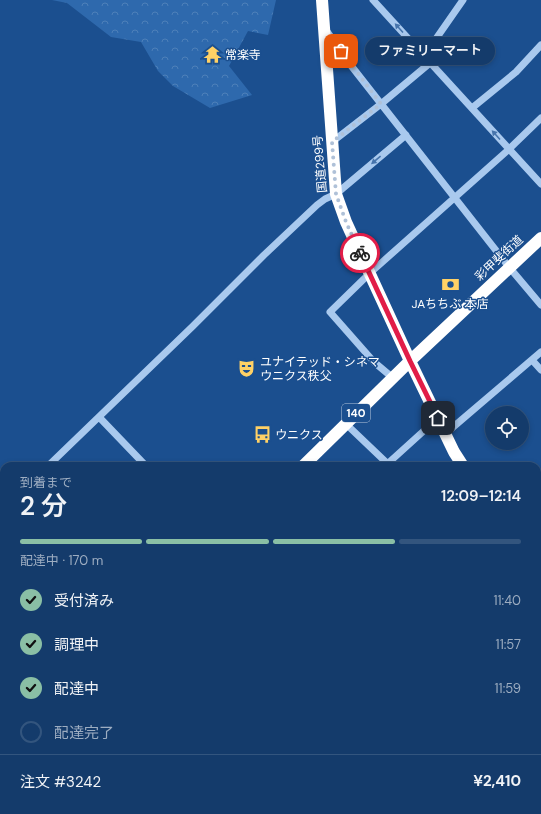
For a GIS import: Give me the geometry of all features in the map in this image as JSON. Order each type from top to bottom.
[{"type":"highway","name":"国道299号","points":[[322,0],[336,194],[346,222],[410,361],[445,434],[460,462]]},
{"type":"highway","name":"彩甲斐街道","points":[[309,462],[410,361],[541,238]]},
{"type":"street","points":[[373,0],[541,184]]},
{"type":"street","points":[[424,56],[463,0]]},
{"type":"street","points":[[324,27],[349,63],[381,104],[509,267],[541,305]]},
{"type":"street","points":[[472,108],[516,72],[541,45]]},
{"type":"street","points":[[332,142],[430,63]]},
{"type":"street","points":[[393,378],[374,362],[330,312],[370,273],[509,149],[541,118]]},
{"type":"street","points":[[52,462],[317,205],[336,194],[406,135]]},
{"type":"street","points":[[445,434],[541,352]]},
{"type":"street","points":[[532,360],[541,370]]},
{"type":"street","points":[[99,417],[142,462]]},
{"type":"street","points":[[391,462],[438,418]]},
{"type":"street","points":[[346,424],[385,462]]},
{"type":"green space","points":[[52,0],[276,0],[268,35],[248,31],[229,66],[252,95],[210,108],[173,86],[158,71],[141,42],[111,37],[67,3]]},
{"type":"way so far","points":[[341,51],[381,104],[332,142],[336,194],[346,222],[360,253]]},
{"type":"place","name":"ファミリーマート","points":[[341,51]]},
{"type":"place","name":"常楽寺","points":[[212,55]]},
{"type":"place","name":"JAちちぶ 本店","points":[[450,285]]},
{"type":"place","name":"ユナイテッド・シネマ ウニクス秩父","points":[[247,369]]},
{"type":"place","name":"ウニクス","points":[[262,435]]},
{"type":"route","points":[[360,253],[438,418]]}]
